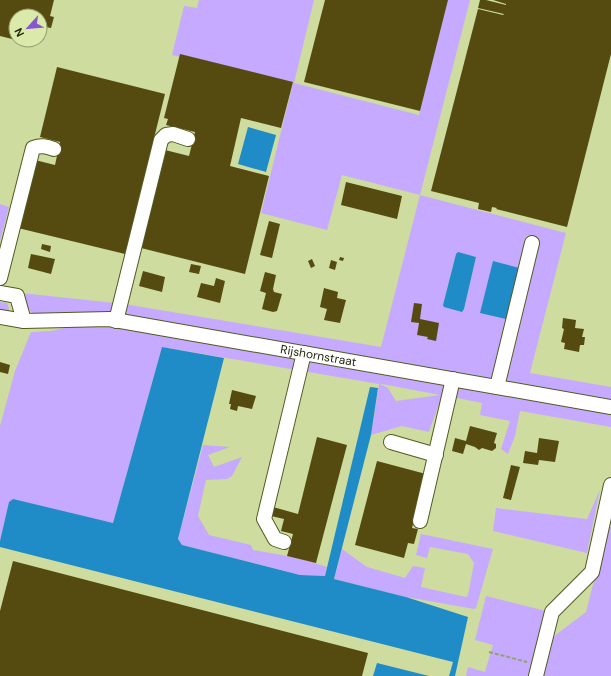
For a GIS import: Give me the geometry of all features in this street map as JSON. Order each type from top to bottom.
[{"type":"street","points":[[116,321],[161,140],[166,135],[173,134],[188,138]]},
{"type":"street","points":[[0,278],[33,148],[46,146],[54,149]]},
{"type":"street","points":[[497,387],[532,244]]},
{"type":"street","points":[[0,293],[17,296],[24,321]]},
{"type":"street","name":"Rijshornstraat","points":[[0,317],[24,321],[109,319],[611,407]]},
{"type":"street","points":[[284,542],[275,539],[264,519],[304,353]]},
{"type":"street","points":[[420,521],[453,379]]},
{"type":"street","points":[[391,442],[436,454]]},
{"type":"street","points":[[537,670],[552,612],[592,572],[611,485]]},
{"type":"path","points":[[489,652],[537,670]]},
{"type":"shaded area","points":[[199,0],[314,0],[294,83],[419,115],[447,0],[470,0],[420,195],[342,175],[327,230],[261,213],[293,83],[172,55],[184,6],[197,8]]},
{"type":"shaded area","points":[[420,195],[566,233],[530,373],[611,387],[611,402],[108,313],[78,312],[40,317],[33,314],[28,308],[21,293],[124,304],[381,347]],"holes":[[[456,254],[476,257],[464,309],[443,305]]]},
{"type":"shaded area","points":[[0,204],[9,207],[0,241]]},
{"type":"shaded area","points":[[0,302],[7,303],[9,314],[0,312]]},
{"type":"shaded area","points":[[81,324],[109,325],[308,359],[611,414],[611,427],[520,411],[515,436],[508,454],[501,449],[510,421],[480,415],[482,403],[442,395],[429,432],[402,426],[371,435],[379,384],[162,347],[113,523],[9,503],[0,541],[0,426],[15,371],[31,332],[51,331]],"holes":[[[380,384],[440,395],[396,401],[388,388]]]},
{"type":"shaded area","points":[[203,445],[230,447],[208,455],[214,467],[242,457],[232,476],[227,479],[206,480],[198,516],[209,535],[251,545],[253,550],[300,559],[327,567],[325,576],[300,575],[182,545],[178,539]]},
{"type":"shaded area","points":[[600,490],[587,553],[493,531],[496,508],[587,519]]},
{"type":"shaded area","points":[[608,526],[611,527],[611,676],[540,676],[549,640],[586,612]]},
{"type":"shaded area","points":[[421,534],[493,549],[476,608],[474,609],[406,597],[334,579],[342,549],[367,567],[405,578],[413,566],[425,568],[421,587],[466,597],[468,595],[474,563],[468,554],[430,547],[427,558],[416,555]]},
{"type":"shaded area","points":[[486,596],[546,611],[530,676],[466,676],[468,667],[485,672],[493,645],[475,640]]},
{"type":"water","points":[[248,127],[276,135],[266,172],[238,164]]},
{"type":"water","points":[[458,252],[476,257],[462,312],[444,307],[443,305],[456,254]]},
{"type":"water","points":[[493,261],[519,268],[506,319],[480,313]]},
{"type":"water","points":[[162,347],[224,358],[178,539],[182,545],[300,575],[325,576],[370,387],[378,388],[371,435],[334,579],[406,597],[468,617],[455,676],[449,676],[453,662],[0,547],[9,502],[13,499],[113,523]]},
{"type":"water","points":[[377,663],[429,676],[373,676]]},
{"type":"building","points":[[0,0],[54,0],[50,16],[54,17],[51,28],[48,27],[48,8],[8,8],[8,38],[0,36]]},
{"type":"building","points":[[325,0],[448,0],[420,111],[304,82]]},
{"type":"building","points":[[480,0],[506,5],[493,0],[611,0],[611,54],[567,227],[496,209],[497,208],[492,207],[491,212],[478,209],[479,203],[431,191],[478,9],[504,14],[478,8]]},
{"type":"building","points":[[180,54],[293,82],[281,128],[241,118],[230,166],[269,176],[245,274],[137,247],[161,149],[189,156],[195,132],[166,125],[168,119],[164,118]]},
{"type":"building","points":[[57,67],[165,94],[125,254],[18,228],[35,160],[55,165],[60,142],[40,137]]},
{"type":"building","points":[[346,182],[402,196],[397,219],[341,205]]},
{"type":"building","points":[[269,221],[280,224],[272,258],[260,255]]},
{"type":"building","points":[[42,244],[51,246],[50,252],[41,249]]},
{"type":"building","points":[[31,254],[55,259],[51,274],[28,268]]},
{"type":"building","points":[[340,257],[344,258],[343,261],[339,260]]},
{"type":"building","points":[[312,259],[315,266],[311,268],[308,261]]},
{"type":"building","points":[[331,260],[337,262],[335,270],[329,268]]},
{"type":"building","points":[[191,264],[201,266],[199,274],[189,272]]},
{"type":"building","points":[[143,271],[165,277],[162,292],[139,286]]},
{"type":"building","points":[[265,272],[276,275],[273,289],[274,292],[282,294],[277,311],[273,312],[262,309],[266,293],[260,291]]},
{"type":"building","points":[[216,278],[225,281],[220,303],[197,297],[201,283],[214,286]]},
{"type":"building","points":[[324,288],[338,292],[337,298],[346,300],[340,323],[324,320],[327,309],[320,307]]},
{"type":"building","points":[[414,303],[422,304],[420,319],[439,323],[436,341],[427,339],[428,337],[417,335],[419,323],[411,322]]},
{"type":"building","points":[[563,318],[576,320],[575,328],[584,329],[582,337],[585,337],[584,345],[580,345],[579,352],[564,349],[565,343],[561,342],[564,329],[562,328]]},
{"type":"building","points":[[0,362],[10,365],[8,374],[0,372]]},
{"type":"building","points":[[232,390],[256,396],[252,409],[238,406],[237,411],[230,409],[231,404],[229,404]]},
{"type":"building","points":[[470,426],[497,433],[494,443],[496,444],[496,448],[492,451],[482,448],[479,450],[466,444],[463,454],[452,451],[455,438],[466,441]]},
{"type":"building","points":[[317,437],[347,445],[316,563],[287,556],[293,534],[281,531],[284,519],[271,516],[273,507],[298,514]]},
{"type":"building","points":[[539,438],[559,441],[555,462],[539,460],[538,465],[523,463],[525,451],[537,453]]},
{"type":"building","points":[[377,461],[426,474],[412,528],[418,529],[414,544],[408,543],[404,558],[355,545]]},
{"type":"building","points":[[511,465],[520,467],[511,500],[503,498]]},
{"type":"building","points":[[13,561],[368,653],[362,676],[0,676],[0,611]]}]
